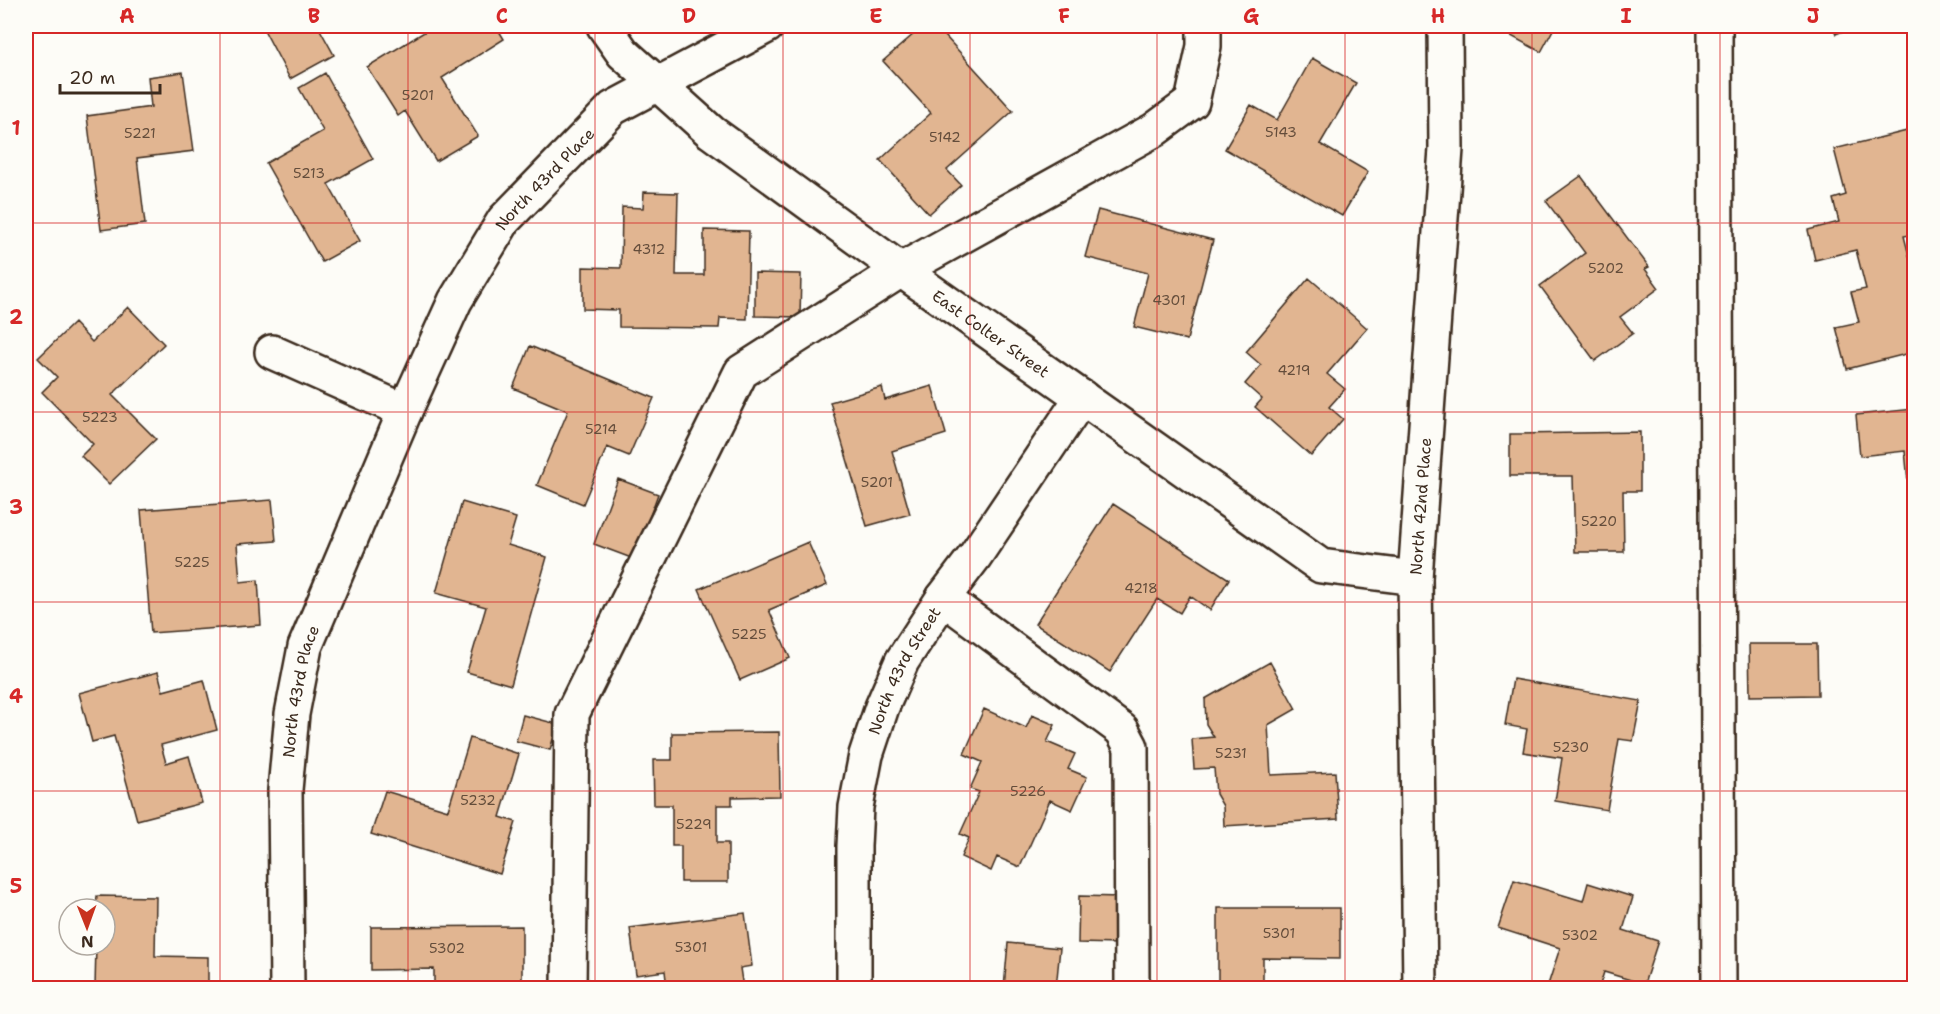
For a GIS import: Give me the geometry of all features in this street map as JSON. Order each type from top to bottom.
[{"type":"street","name":"East Colter Street","points":[[603,26],[623,53],[711,132],[901,270],[1321,566],[1415,578]]},
{"type":"street","name":"North 43rd Place","points":[[286,988],[285,790],[292,714],[305,647],[405,411],[455,302],[504,220],[613,108],[767,26]]},
{"type":"street","points":[[569,988],[572,714],[741,372],[901,270],[1154,130],[1192,102],[1204,46],[1204,26]]},
{"type":"street","name":"North 42nd Place","points":[[1420,988],[1415,578],[1446,149],[1445,26]]},
{"type":"street","points":[[1715,26],[1719,988]]},
{"type":"street","points":[[272,352],[405,411]]},
{"type":"street","name":"North 43rd Street","points":[[854,988],[856,807],[866,755],[882,707],[902,662],[943,598],[975,556],[1082,397]]},
{"type":"street","points":[[943,598],[1122,730],[1131,747],[1132,988]]},
{"type":"building","points":[[262,26],[318,26],[334,55],[290,79]]},
{"type":"building","points":[[434,26],[496,26],[504,39],[442,78],[478,136],[436,161],[405,111],[398,116],[367,67]]},
{"type":"building","points":[[923,26],[936,26],[1013,111],[947,170],[961,185],[929,214],[880,160],[931,113],[883,61]]},
{"type":"building","points":[[1499,26],[1555,26],[1541,52],[1498,29]]},
{"type":"building","points":[[1833,26],[1855,26],[1836,34]]},
{"type":"building","points":[[1312,58],[1356,83],[1320,144],[1368,172],[1342,216],[1225,149],[1251,105],[1277,120]]},
{"type":"building","points":[[183,72],[194,151],[137,158],[145,224],[101,230],[87,116],[151,107],[148,77]]},
{"type":"building","points":[[325,73],[373,159],[328,184],[360,241],[322,262],[266,163],[323,131],[299,88]]},
{"type":"building","points":[[1911,130],[1914,146],[1914,234],[1904,236],[1914,275],[1914,339],[1911,340],[1914,352],[1847,369],[1836,327],[1859,322],[1851,292],[1866,289],[1856,250],[1815,260],[1808,230],[1839,222],[1833,199],[1846,195],[1834,149]]},
{"type":"building","points":[[1581,176],[1649,267],[1645,269],[1659,288],[1620,317],[1633,333],[1595,361],[1540,286],[1585,253],[1546,201]]},
{"type":"building","points":[[644,192],[678,193],[676,275],[704,275],[704,230],[749,231],[747,319],[720,318],[719,328],[619,327],[619,310],[583,309],[583,267],[621,268],[622,207],[643,208]]},
{"type":"building","points":[[1098,210],[1213,240],[1187,340],[1134,327],[1148,273],[1085,257]]},
{"type":"building","points":[[755,273],[801,274],[800,317],[755,316]]},
{"type":"building","points":[[1309,278],[1367,328],[1327,374],[1345,389],[1329,407],[1343,419],[1311,456],[1255,407],[1262,399],[1245,384],[1261,365],[1246,352]]},
{"type":"building","points":[[128,307],[164,344],[112,395],[156,439],[109,484],[81,456],[93,444],[42,392],[57,377],[38,358],[74,323],[92,342]]},
{"type":"building","points":[[530,346],[654,398],[629,456],[607,447],[583,504],[537,485],[568,411],[513,388]]},
{"type":"building","points":[[932,386],[946,434],[892,451],[910,514],[867,526],[830,402],[882,387],[885,400]]},
{"type":"building","points":[[1914,409],[1914,522],[1912,522],[1905,451],[1860,456],[1856,415]]},
{"type":"building","points":[[1640,432],[1640,491],[1623,491],[1624,552],[1575,552],[1573,476],[1510,476],[1510,434]]},
{"type":"building","points":[[618,479],[658,494],[634,559],[594,544]]},
{"type":"building","points":[[272,500],[276,541],[237,544],[240,582],[258,580],[261,625],[151,633],[141,510]]},
{"type":"building","points":[[462,502],[516,518],[508,545],[547,557],[511,685],[467,672],[486,607],[436,593]]},
{"type":"building","points":[[1113,504],[1229,579],[1210,610],[1190,596],[1180,613],[1157,599],[1110,672],[1035,624]]},
{"type":"building","points":[[808,542],[827,585],[769,610],[790,658],[740,680],[699,589]]},
{"type":"building","points":[[1749,644],[1817,644],[1818,695],[1750,696]]},
{"type":"building","points":[[1270,662],[1296,709],[1268,725],[1271,775],[1335,772],[1338,819],[1224,826],[1223,806],[1216,794],[1214,768],[1194,769],[1192,739],[1214,737],[1206,724],[1205,699]]},
{"type":"building","points":[[158,672],[163,691],[204,680],[217,730],[161,745],[166,763],[189,756],[202,803],[137,820],[114,736],[92,742],[79,693]]},
{"type":"building","points":[[1513,679],[1641,701],[1633,741],[1619,739],[1607,810],[1555,801],[1562,758],[1523,752],[1527,729],[1505,725]]},
{"type":"building","points":[[984,709],[1026,728],[1032,715],[1055,725],[1047,742],[1075,754],[1068,769],[1087,777],[1072,810],[1050,800],[1020,867],[997,857],[991,871],[961,857],[969,838],[960,834],[979,792],[970,789],[982,762],[964,754]]},
{"type":"building","points":[[523,715],[557,724],[550,750],[516,741]]},
{"type":"building","points":[[779,732],[780,796],[732,797],[732,805],[717,805],[717,843],[728,843],[728,882],[681,882],[681,846],[672,846],[672,805],[654,805],[653,760],[672,760],[672,733]]},
{"type":"building","points":[[470,738],[519,754],[500,817],[516,822],[500,874],[371,834],[385,791],[448,810]]},
{"type":"building","points":[[1514,880],[1583,901],[1588,883],[1633,897],[1623,930],[1658,941],[1644,984],[1604,972],[1599,988],[1547,988],[1560,948],[1498,928]]},
{"type":"building","points":[[97,896],[156,897],[155,956],[208,957],[208,988],[95,988],[96,957],[117,957],[117,897]]},
{"type":"building","points":[[1079,896],[1120,897],[1119,944],[1078,943]]},
{"type":"building","points":[[1218,908],[1340,908],[1340,959],[1263,958],[1263,988],[1218,988]]},
{"type":"building","points":[[745,913],[752,966],[740,968],[743,988],[667,988],[665,971],[636,975],[630,928]]},
{"type":"building","points":[[522,926],[522,985],[434,988],[434,969],[371,970],[371,927]]},
{"type":"building","points":[[1008,943],[1060,948],[1056,988],[1004,988]]}]
